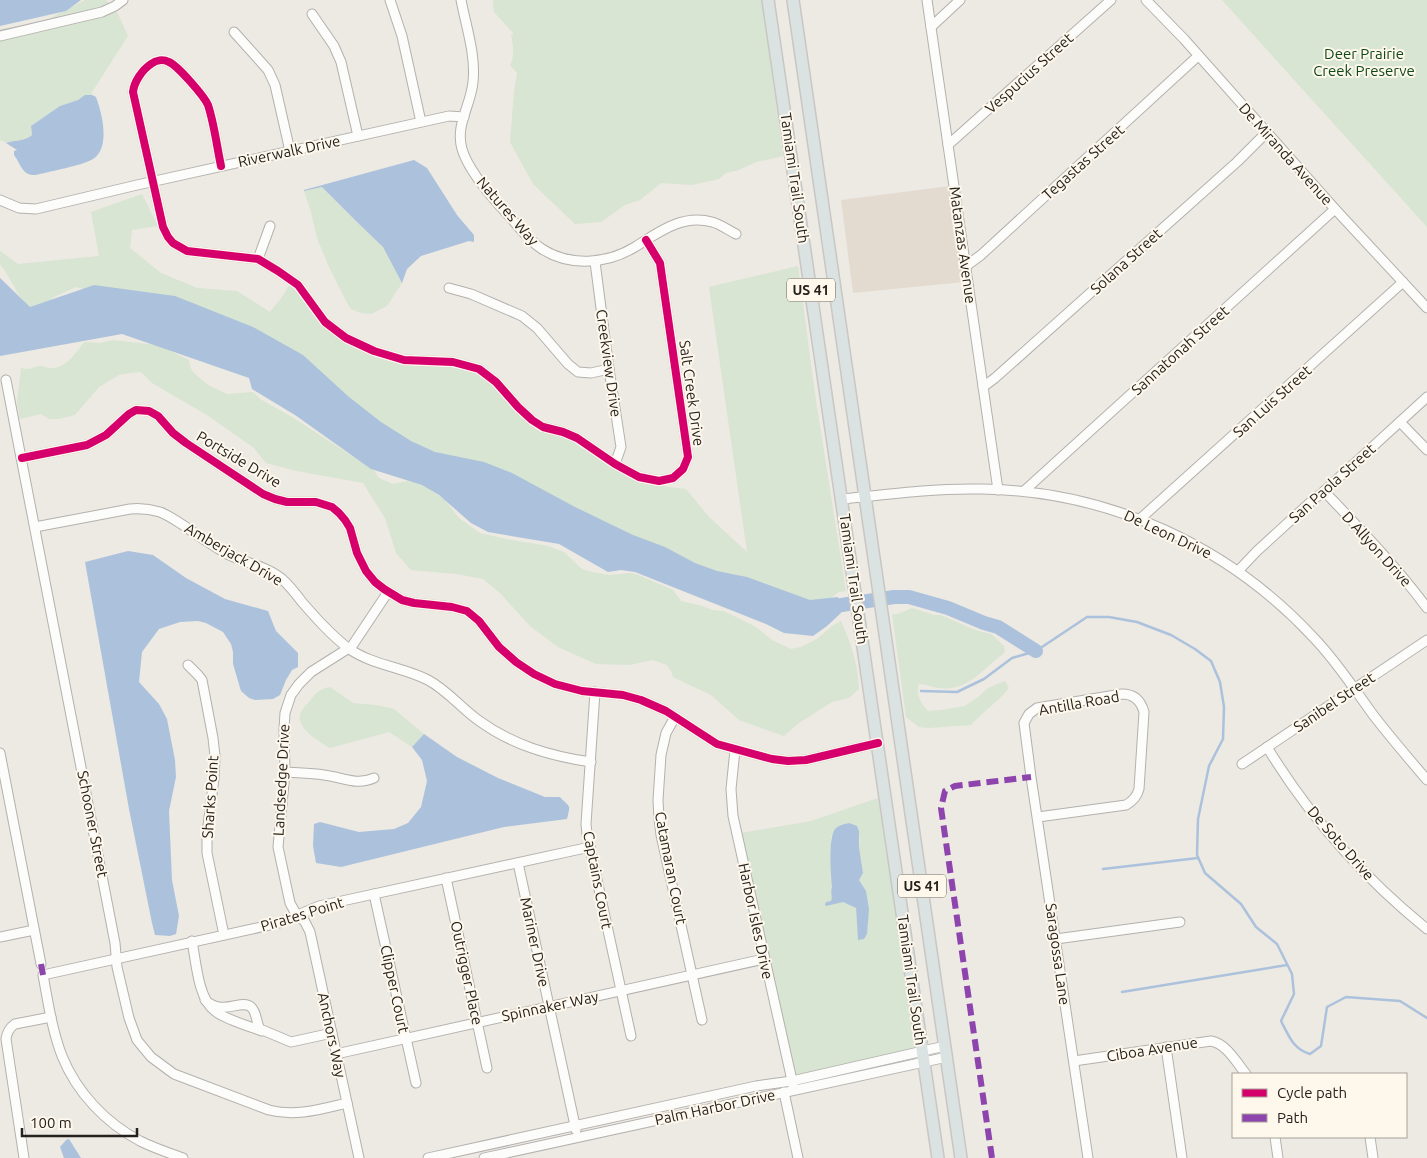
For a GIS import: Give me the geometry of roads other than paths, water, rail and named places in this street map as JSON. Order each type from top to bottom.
[{"type":"main road","name":"Tamiami Trail South","points":[[768,0],[938,1158]]},
{"type":"main road","name":"Tamiami Trail South","points":[[793,0],[961,1158]]},
{"type":"street","points":[[0,36],[102,12],[116,6],[123,0]]},
{"type":"street","points":[[390,0],[402,36],[421,122]]},
{"type":"street","points":[[461,0],[474,70],[472,94],[464,117]]},
{"type":"street","name":"Matanzas Avenue","points":[[927,0],[998,490]]},
{"type":"street","points":[[931,27],[960,0]]},
{"type":"street","name":"Vespucius Street","points":[[948,145],[1111,0]]},
{"type":"street","name":"De Miranda Avenue","points":[[1146,0],[1184,39],[1335,209],[1427,308]]},
{"type":"street","points":[[312,14],[334,46],[341,62],[358,136]]},
{"type":"street","points":[[234,32],[271,76],[275,84],[290,151]]},
{"type":"street","name":"Tegastas Street","points":[[966,266],[1198,56]]},
{"type":"street","name":"Salt Creek Drive","points":[[221,166],[210,112],[205,100],[172,64],[162,60],[148,66],[136,81],[133,92],[163,227],[168,236],[178,246],[192,252],[258,260],[298,285],[325,322],[346,338],[374,352],[404,360],[453,362],[479,368],[496,382],[532,420],[543,427],[577,438],[615,464],[639,477],[659,482],[673,478],[683,469],[688,457],[660,263],[646,240]]},
{"type":"street","name":"Riverwalk Drive","points":[[0,200],[19,208],[36,210],[152,181],[421,122],[449,116],[464,117]]},
{"type":"street","name":"Natures Way","points":[[464,117],[460,129],[460,143],[477,177],[522,232],[552,255],[573,260],[596,262],[608,259],[634,248],[668,227],[679,222],[691,220],[714,222],[736,234]]},
{"type":"street","name":"Solana Street","points":[[983,387],[1230,169],[1266,132]]},
{"type":"street","name":"Sannatonah Street","points":[[1024,492],[1335,209]]},
{"type":"street","points":[[258,260],[270,226]]},
{"type":"street","name":"Creekview Drive","points":[[596,262],[621,448],[615,464]]},
{"type":"street","name":"San Luis Street","points":[[1140,519],[1403,282]]},
{"type":"street","points":[[449,288],[470,294],[522,316],[537,328],[568,364],[578,372],[591,373],[609,369]]},
{"type":"street","name":"Schooner Street","points":[[6,380],[106,895],[115,943],[117,967],[133,1031],[147,1053],[167,1070],[180,1077],[276,1112],[302,1113],[347,1103]]},
{"type":"street","name":"San Paola Street","points":[[1238,571],[1265,544],[1427,397]]},
{"type":"street","name":"Portside Drive","points":[[22,458],[87,445],[106,435],[136,410],[149,410],[158,416],[173,433],[186,443],[263,494],[287,502],[316,502],[324,504],[339,513],[346,520],[350,528],[363,566],[375,582],[402,600],[467,611],[479,620],[506,654],[534,674],[564,686],[631,696],[657,706],[712,742],[772,759],[798,761],[878,743]]},
{"type":"street","points":[[1400,422],[1427,450]]},
{"type":"street","name":"De Leon Drive","points":[[842,499],[950,490],[1024,492],[1064,497],[1097,505],[1140,519],[1187,540],[1217,557],[1267,592],[1300,623],[1328,654],[1400,749],[1427,780]]},
{"type":"street","name":"D Allyon Drive","points":[[1324,491],[1369,538],[1427,608]]},
{"type":"street","name":"Amberjack Drive","points":[[35,527],[130,509],[146,509],[161,512],[228,554],[278,576],[332,635],[350,649],[383,665],[415,674],[430,681],[492,730],[514,741],[539,752],[591,762]]},
{"type":"street","name":"Landsedge Drive","points":[[298,916],[288,897],[278,847],[285,772],[284,720],[287,706],[299,684],[311,672],[350,649],[388,592]]},
{"type":"street","name":"Sanibel Street","points":[[1242,764],[1427,640]]},
{"type":"street","name":"Sharks Point","points":[[188,665],[202,680],[213,738],[215,766],[207,845],[209,864],[224,934]]},
{"type":"street","name":"Captains Court","points":[[595,692],[586,824],[631,1036]]},
{"type":"street","name":"Antilla Road","points":[[1028,750],[1024,723],[1029,714],[1037,708],[1122,694],[1137,699],[1143,708],[1139,789],[1137,796],[1126,805],[1038,817]]},
{"type":"street","name":"Catamaran Court","points":[[675,717],[666,733],[660,755],[659,818],[702,1020]]},
{"type":"street","name":"De Soto Drive","points":[[1267,746],[1301,797],[1337,843],[1381,889],[1427,929]]},
{"type":"street","name":"Harbor Isles Drive","points":[[735,750],[731,789],[733,816],[793,1085]]},
{"type":"street","name":"Saragossa Lane","points":[[1028,750],[1088,1158]]},
{"type":"street","points":[[0,753],[41,964]]},
{"type":"street","points":[[285,772],[331,776],[357,782],[366,782],[374,778]]},
{"type":"street","name":"Pirates Point","points":[[51,1017],[43,974],[279,922],[319,906],[590,847]]},
{"type":"street","name":"Mariner Drive","points":[[518,862],[578,1138]]},
{"type":"street","name":"Outrigger Place","points":[[446,878],[487,1068]]},
{"type":"street","name":"Clipper Court","points":[[374,894],[416,1084]]},
{"type":"street","name":"Anchors Way","points":[[298,916],[305,922],[308,928],[359,1158]]},
{"type":"street","points":[[1056,939],[1180,922]]},
{"type":"street","points":[[0,937],[34,930]]},
{"type":"street","points":[[192,941],[205,1000],[220,1015],[291,1042],[332,1033]]},
{"type":"street","name":"Spinnaker Way","points":[[336,1054],[764,959]]},
{"type":"street","points":[[205,1000],[220,1008],[243,1004],[249,1005],[253,1009],[259,1028],[262,1031]]},
{"type":"street","points":[[24,1158],[6,1039],[7,1033],[15,1024],[51,1017],[59,1047],[73,1079],[104,1117],[133,1137],[152,1147],[183,1158]]},
{"type":"street","name":"Ciboa Avenue","points":[[1074,1061],[1207,1041],[1216,1042],[1224,1047],[1245,1073]]},
{"type":"street","points":[[1166,1047],[1182,1158]]},
{"type":"street","points":[[428,1158],[756,1086],[793,1085],[946,1052]]},
{"type":"street","name":"Palm Harbor Drive","points":[[484,1158],[784,1092],[793,1085]]},
{"type":"street","points":[[784,1092],[798,1158]]},
{"type":"street","points":[[1276,1138],[1278,1158]]},
{"type":"street","points":[[1370,1138],[1373,1158]]},
{"type":"water","points":[[0,0],[81,0],[66,11],[0,26]]},
{"type":"water","points":[[85,95],[96,97],[101,112],[104,130],[102,147],[99,154],[88,162],[81,164],[36,175],[28,174],[22,169],[14,155],[14,151],[17,150],[6,143],[30,137],[32,135],[31,126],[60,106],[78,100]]},
{"type":"water","points":[[414,160],[427,168],[457,215],[474,235],[474,242],[469,241],[421,256],[407,269],[402,283],[383,247],[322,187],[304,190]]},
{"type":"water","points":[[0,278],[30,307],[94,285],[175,296],[253,327],[303,355],[349,397],[381,422],[411,441],[435,452],[484,462],[512,473],[575,507],[633,535],[665,547],[695,563],[717,571],[747,577],[810,600],[838,597],[841,613],[813,636],[784,633],[766,624],[635,572],[621,570],[608,572],[559,544],[488,532],[471,523],[439,495],[422,485],[371,469],[295,415],[252,389],[249,378],[122,334],[0,356]]},
{"type":"water","points":[[128,551],[153,555],[186,578],[225,599],[268,611],[276,631],[298,653],[298,667],[292,670],[280,695],[273,699],[255,700],[249,698],[241,691],[233,664],[231,644],[223,632],[206,623],[198,621],[180,622],[159,629],[142,652],[139,682],[159,704],[167,719],[175,760],[176,777],[169,811],[172,880],[179,916],[176,934],[170,936],[155,935],[152,923],[129,809],[85,562]]},
{"type":"water","points":[[424,734],[457,757],[498,778],[545,797],[560,797],[569,806],[567,819],[504,827],[341,867],[316,863],[313,846],[314,824],[320,822],[359,832],[394,829],[408,823],[421,807],[427,781],[422,760],[412,747]]},
{"type":"water","points":[[849,823],[857,826],[859,831],[859,847],[863,873],[859,880],[866,891],[869,909],[867,934],[864,939],[858,940],[856,908],[843,902],[825,905],[832,898],[831,840],[835,829]]},
{"type":"water","points":[[69,1139],[81,1158],[64,1158],[60,1147]]},
{"type":"waterway","points":[[822,608],[894,597],[909,597],[948,608],[998,627],[1036,651]]},
{"type":"waterway","points":[[921,691],[957,692],[984,679],[1012,658],[1036,651],[1087,617],[1109,617],[1137,622],[1171,635],[1195,649],[1211,661],[1220,682],[1224,707],[1223,739],[1209,766],[1198,819],[1197,855],[1205,873],[1241,904],[1256,927],[1277,944],[1292,974],[1294,994],[1281,1021],[1289,1037],[1299,1049],[1310,1054],[1321,1046],[1327,1007],[1346,997],[1400,1001],[1427,1018]]},
{"type":"waterway","points":[[1103,869],[1198,858]]},
{"type":"waterway","points":[[1122,992],[1287,965]]},
{"type":"park label","name":"Deer Prairie Creek Preserve","points":[[1364,62]]}]
